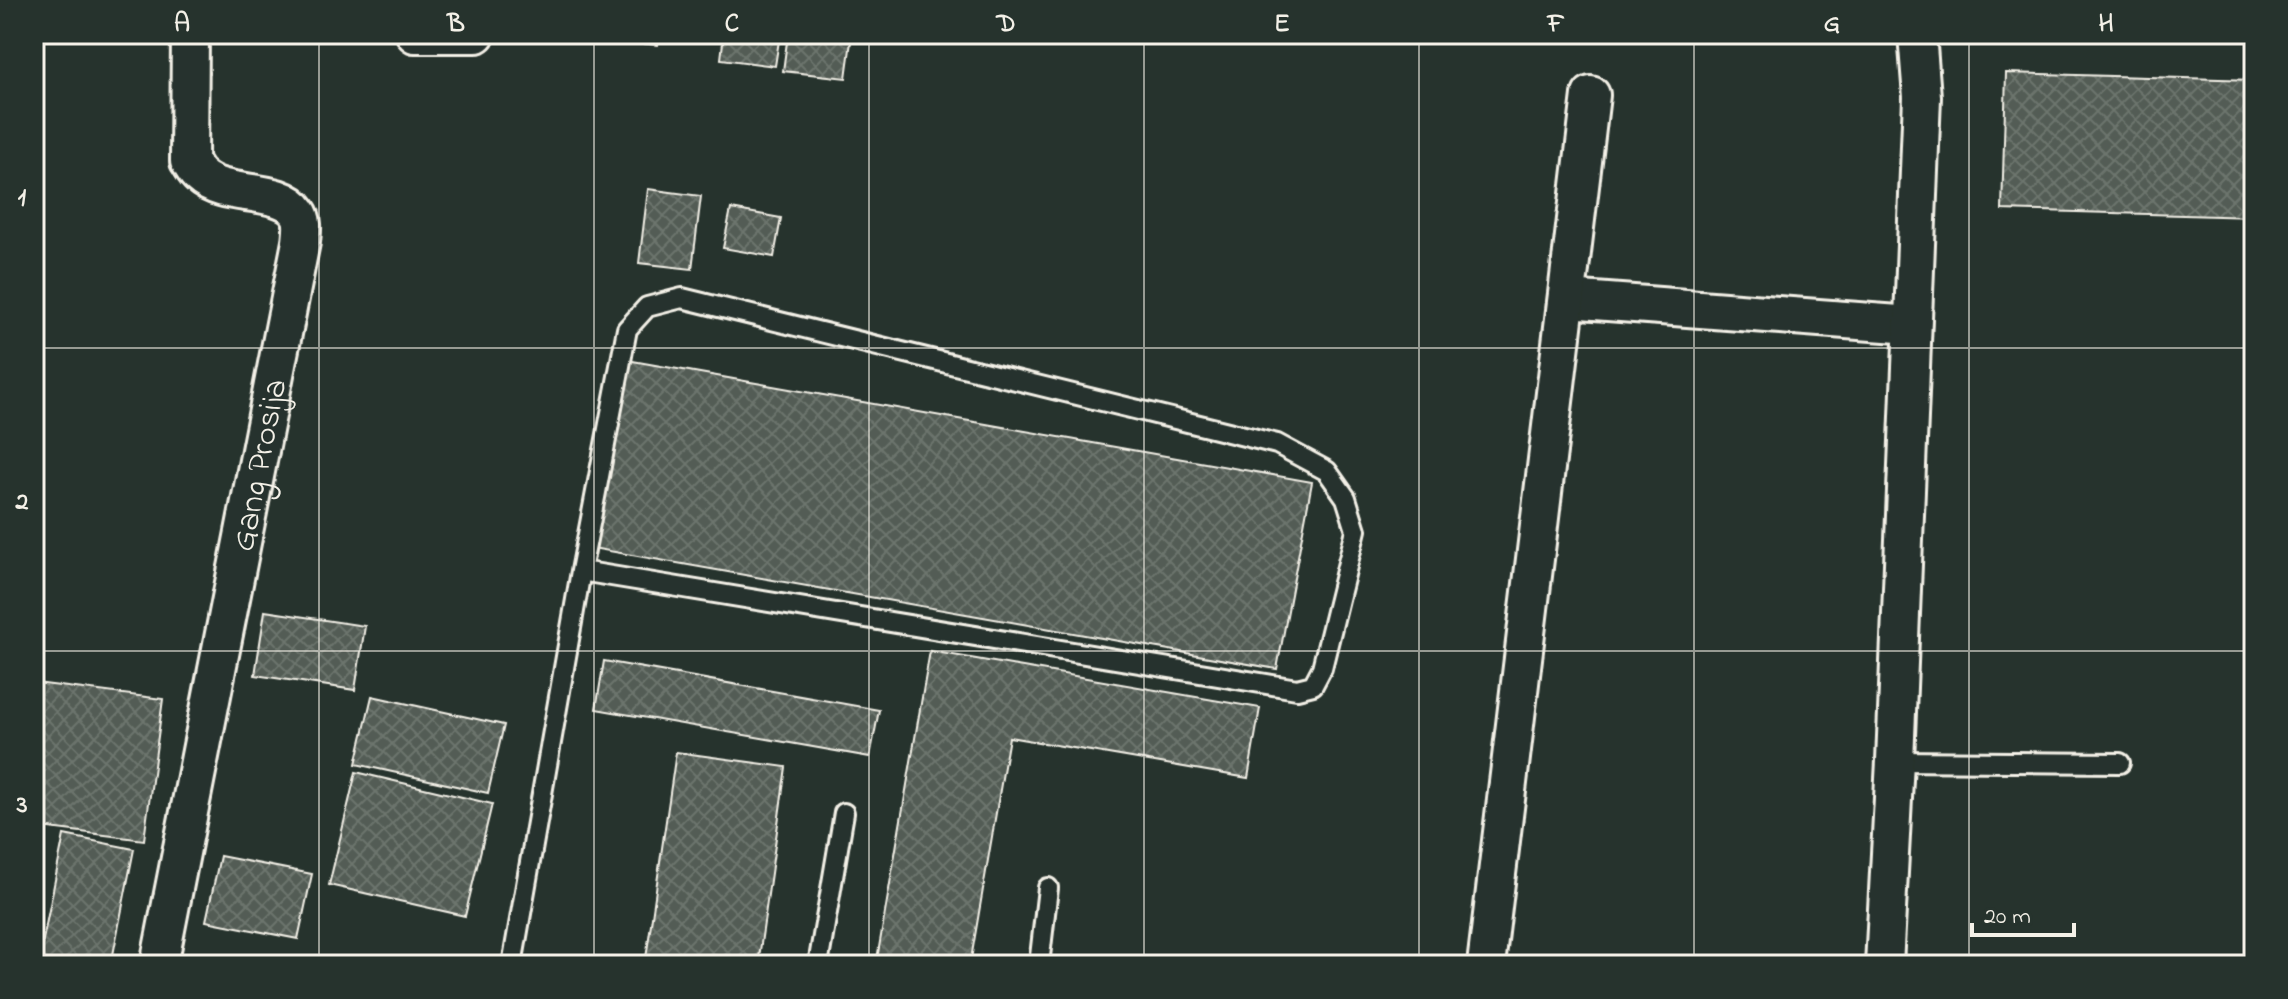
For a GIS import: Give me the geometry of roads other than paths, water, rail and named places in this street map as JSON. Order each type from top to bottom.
[{"type":"street","name":"Gang Prosija","points":[[159,965],[301,242],[302,221],[289,202],[221,188],[200,177],[189,161],[190,34]]},
{"type":"street","points":[[415,34],[476,34]]},
{"type":"street","points":[[1884,965],[1922,97],[1917,34]]},
{"type":"street","points":[[1486,965],[1591,95]]},
{"type":"street","points":[[1568,299],[1912,325]]},
{"type":"lane","points":[[512,965],[581,571],[627,329],[647,307],[682,298],[1277,444],[1327,471],[1346,498],[1356,530],[1322,668],[1313,685],[1297,689],[581,571]]},
{"type":"lane","points":[[1895,761],[2120,763]]},
{"type":"lane","points":[[818,965],[844,813]]},
{"type":"lane","points":[[1039,965],[1048,888]]}]
